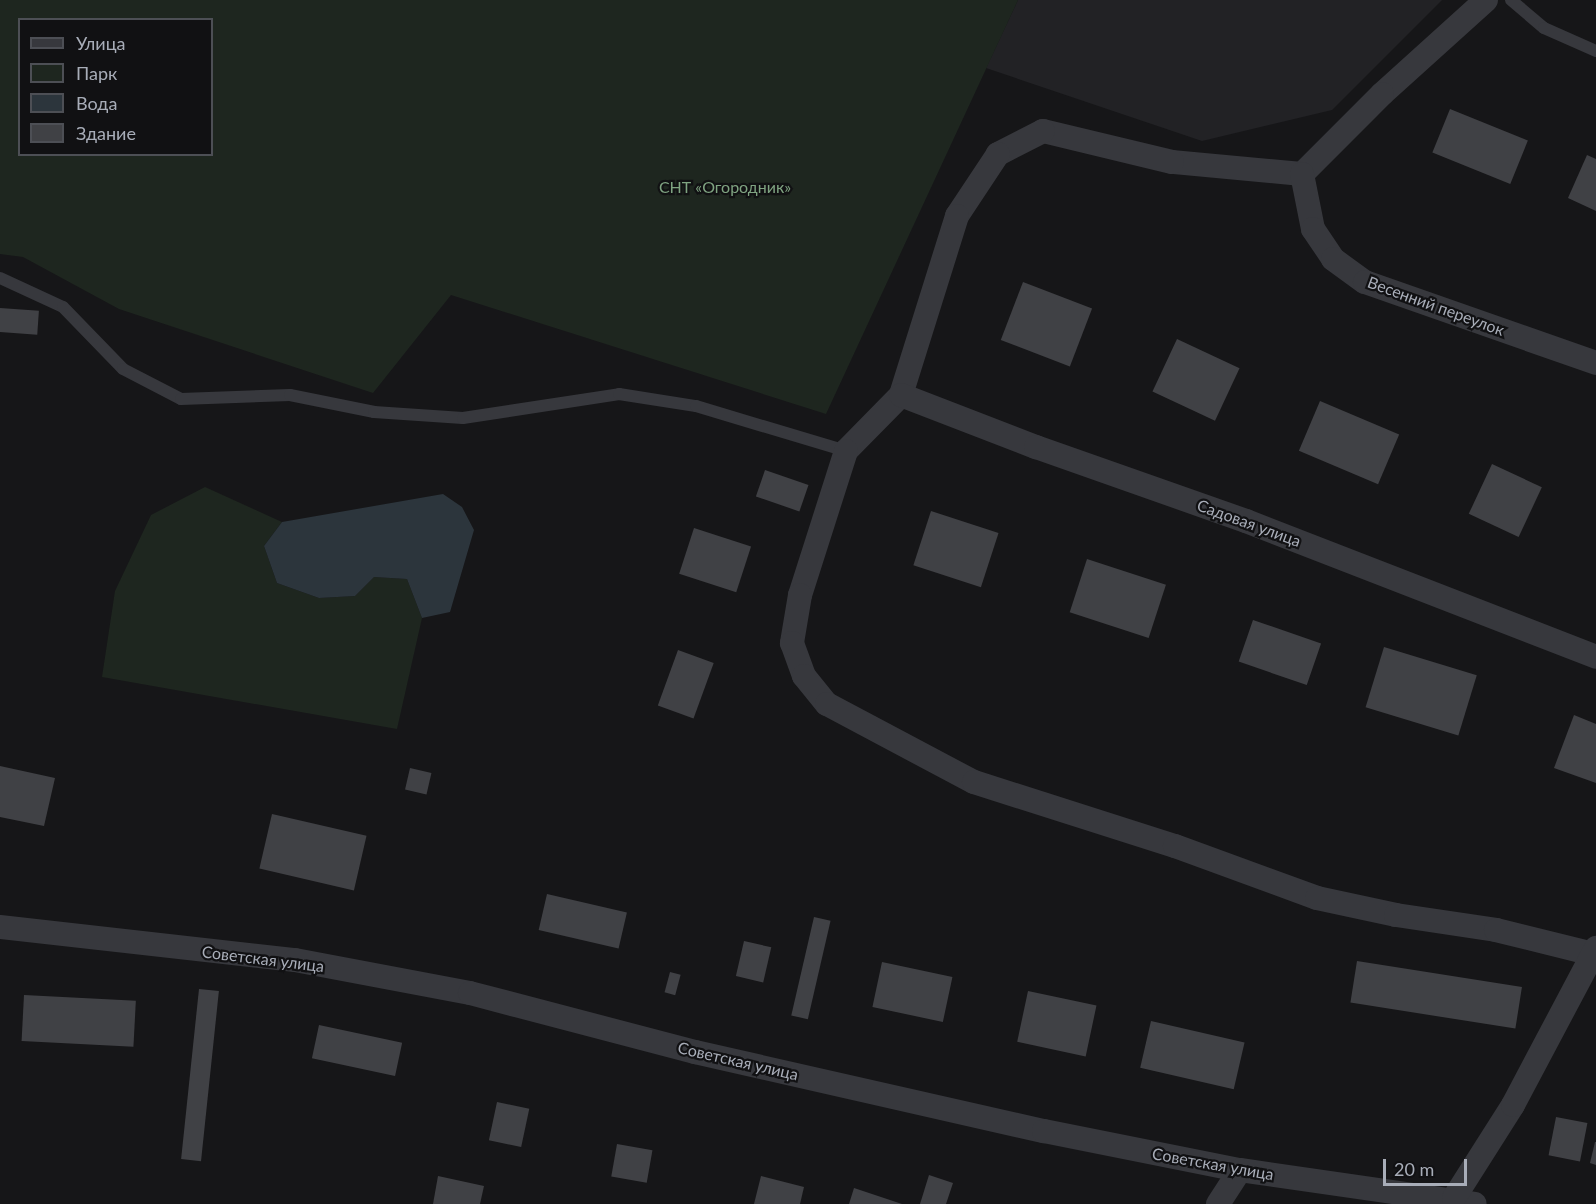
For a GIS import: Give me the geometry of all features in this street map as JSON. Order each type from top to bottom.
[{"type":"street","points":[[1465,1201],[1594,951],[1496,930],[1396,915],[1317,898],[1174,846],[974,782],[827,704],[804,676],[792,643],[800,595],[846,451],[901,395],[957,216],[998,154],[1043,131],[1172,162],[1302,174],[1391,86],[1486,0]]},
{"type":"street","name":"Весенний переулок","points":[[1302,174],[1313,229],[1333,259],[1365,282],[1596,363]]},
{"type":"street","name":"Садовая улица","points":[[901,395],[1036,447],[1246,521],[1596,657]]},
{"type":"street","name":"Советская улица","points":[[0,927],[295,960],[470,993],[695,1052],[1044,1131],[1240,1170],[1465,1201]]},
{"type":"street","points":[[1218,1204],[1240,1170]]},
{"type":"lane","points":[[1511,0],[1544,28],[1596,51]]},
{"type":"lane","points":[[0,278],[63,307],[123,369],[181,399],[290,396],[374,412],[463,418],[555,400],[619,394],[696,406],[846,451]]},
{"type":"shaded area","points":[[1018,0],[1442,0],[1332,110],[1202,141],[986,68]]},
{"type":"green space","name":"СНТ «Огородник»","points":[[0,0],[1018,0],[826,414],[451,295],[373,393],[119,309],[23,257],[0,254]]},
{"type":"green space","points":[[205,487],[282,522],[264,546],[277,583],[319,598],[355,596],[374,577],[407,579],[422,618],[397,729],[102,677],[115,591],[151,515]]},
{"type":"water","points":[[443,494],[462,507],[474,530],[450,612],[422,618],[407,579],[374,577],[355,596],[319,598],[277,583],[264,546],[282,522]]},
{"type":"building","points":[[1450,109],[1528,140],[1510,184],[1432,153]]},
{"type":"building","points":[[1587,155],[1596,159],[1596,211],[1568,198]]},
{"type":"building","points":[[1023,282],[1092,309],[1070,366],[1001,340]]},
{"type":"building","points":[[0,308],[39,311],[37,335],[0,332]]},
{"type":"building","points":[[1177,339],[1240,368],[1215,421],[1152,392]]},
{"type":"building","points":[[1320,401],[1399,435],[1378,484],[1299,451]]},
{"type":"building","points":[[1492,464],[1542,487],[1519,537],[1469,514]]},
{"type":"building","points":[[765,470],[808,485],[799,511],[756,496]]},
{"type":"building","points":[[931,511],[999,533],[981,587],[913,565]]},
{"type":"building","points":[[694,528],[751,547],[736,592],[679,574]]},
{"type":"building","points":[[1087,559],[1166,585],[1149,638],[1070,612]]},
{"type":"building","points":[[1253,620],[1321,643],[1307,685],[1239,662]]},
{"type":"building","points":[[1384,647],[1477,675],[1458,736],[1366,707]]},
{"type":"building","points":[[678,650],[714,663],[694,718],[658,705]]},
{"type":"building","points":[[1574,715],[1596,724],[1596,783],[1554,768]]},
{"type":"building","points":[[0,766],[55,778],[44,826],[0,817]]},
{"type":"building","points":[[410,768],[431,773],[426,794],[405,789]]},
{"type":"building","points":[[272,814],[367,836],[354,890],[259,869]]},
{"type":"building","points":[[547,894],[627,912],[619,948],[539,930]]},
{"type":"building","points":[[814,917],[831,921],[808,1019],[791,1015]]},
{"type":"building","points":[[744,941],[771,947],[763,982],[736,976]]},
{"type":"building","points":[[1357,961],[1522,987],[1515,1029],[1350,1002]]},
{"type":"building","points":[[882,962],[952,977],[943,1022],[872,1007]]},
{"type":"building","points":[[670,972],[681,975],[675,995],[665,992]]},
{"type":"building","points":[[199,989],[219,991],[201,1161],[181,1159]]},
{"type":"building","points":[[1028,991],[1096,1006],[1086,1056],[1017,1042]]},
{"type":"building","points":[[24,995],[136,1001],[133,1047],[22,1041]]},
{"type":"building","points":[[1151,1021],[1245,1043],[1234,1089],[1140,1068]]},
{"type":"building","points":[[319,1025],[402,1043],[395,1076],[312,1058]]},
{"type":"building","points":[[497,1102],[529,1109],[521,1147],[489,1140]]},
{"type":"building","points":[[1556,1117],[1587,1123],[1580,1161],[1549,1155]]},
{"type":"building","points":[[1596,1142],[1596,1165],[1590,1163]]},
{"type":"building","points":[[617,1144],[652,1150],[647,1183],[611,1176]]},
{"type":"building","points":[[929,1175],[953,1183],[946,1204],[920,1204]]},
{"type":"building","points":[[438,1176],[484,1186],[480,1204],[433,1204]]},
{"type":"building","points":[[761,1176],[804,1187],[800,1204],[754,1204]]},
{"type":"building","points":[[854,1188],[902,1204],[849,1204]]}]
